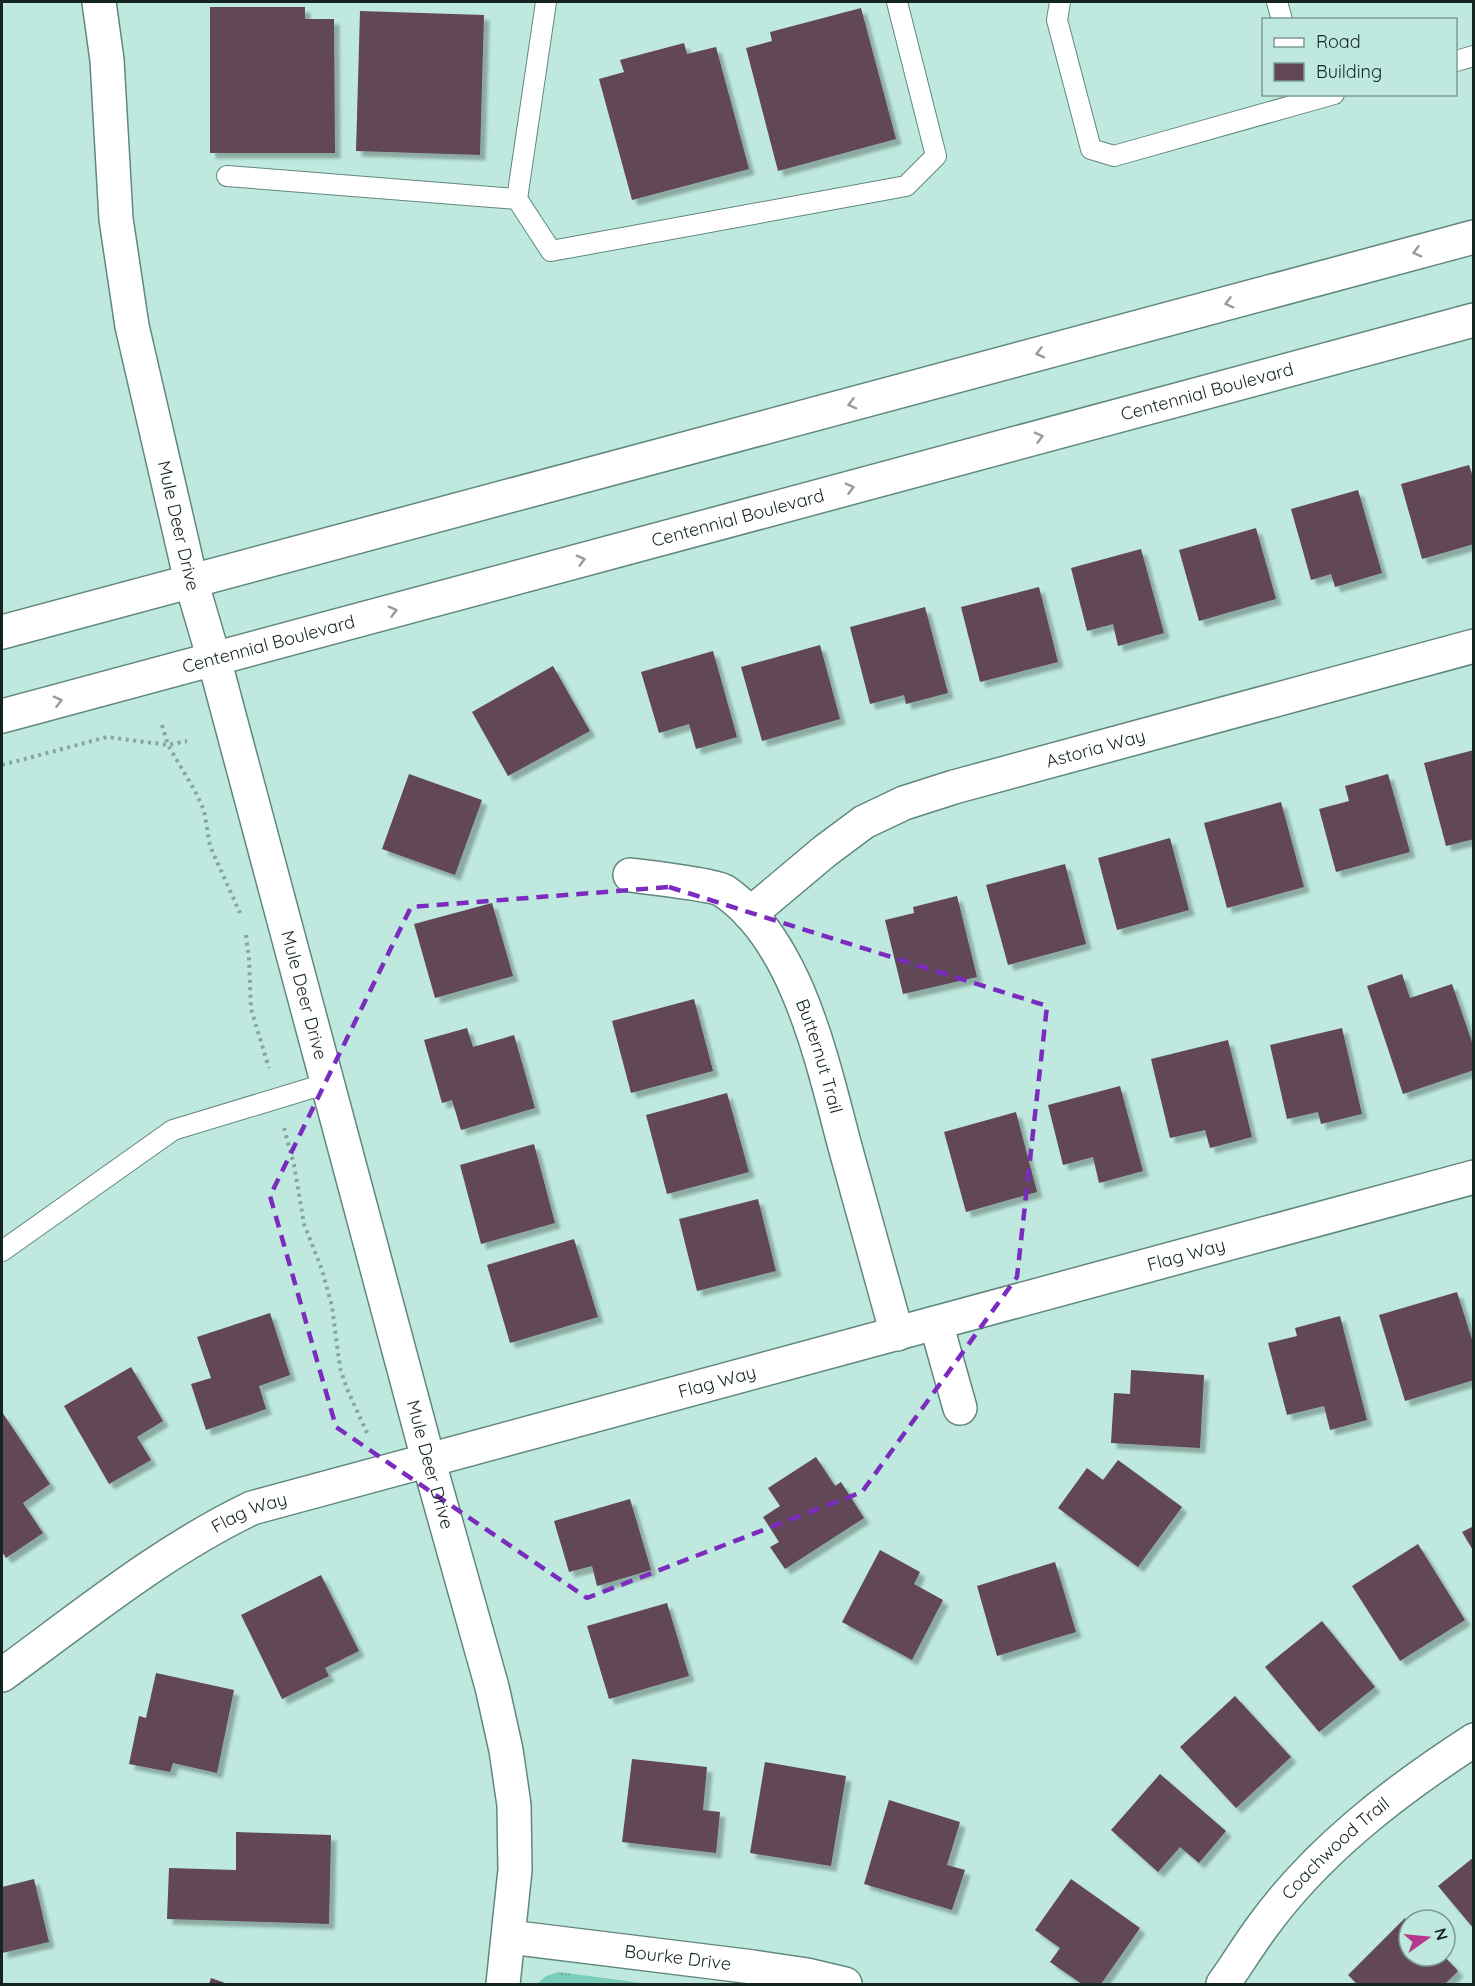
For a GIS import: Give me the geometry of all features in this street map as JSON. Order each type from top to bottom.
[{"type":"street","name":"Mule Deer Drive","points":[[99,2],[107,60],[117,219],[132,326],[191,581],[214,658],[428,1459],[492,1687],[506,1750],[514,1805],[515,1870],[503,1984]]},
{"type":"street","points":[[2,632],[1473,237]]},
{"type":"street","name":"Centennial Boulevard","points":[[2,716],[1473,320]]},
{"type":"street","name":"Astoria Way","points":[[750,914],[825,851],[864,822],[904,803],[954,787],[1473,646]]},
{"type":"street","name":"Butternut Trail","points":[[630,875],[722,890],[750,914],[779,953],[801,997],[818,1045],[897,1334]]},
{"type":"street","name":"Flag Way","points":[[2,1675],[175,1550],[213,1527],[252,1508],[1473,1177]]},
{"type":"street","points":[[936,1323],[960,1408]]},
{"type":"street","name":"Coachwood Trail","points":[[1223,1984],[1262,1926],[1306,1876],[1362,1821],[1430,1768],[1473,1740]]},
{"type":"street","name":"Bourke Drive","points":[[509,1937],[753,1967],[807,1975],[845,1984]]},
{"type":"lane","points":[[546,2],[517,199],[551,251],[906,186],[936,156],[897,2]]},
{"type":"lane","points":[[1060,2],[1057,20],[1091,149],[1114,156],[1303,99],[1322,96]]},
{"type":"lane","points":[[1277,2],[1281,18]]},
{"type":"lane","points":[[1457,60],[1473,56]]},
{"type":"lane","points":[[227,176],[517,199]]},
{"type":"lane","points":[[2,1251],[173,1130],[327,1083]]},
{"type":"path","points":[[2,765],[107,737],[168,745],[187,741]]},
{"type":"highlighted area","points":[[669,887],[1047,1006],[1017,1277],[862,1492],[587,1598],[336,1427],[270,1196],[411,907]]},
{"type":"green space","points":[[559,1972],[649,1984],[537,1984],[546,1976]]},
{"type":"building","points":[[210,7],[305,7],[305,19],[334,19],[335,153],[210,153]]},
{"type":"building","points":[[861,8],[896,139],[778,171],[746,48],[772,41],[770,32]]},
{"type":"building","points":[[360,11],[484,15],[480,155],[356,151]]},
{"type":"building","points":[[684,43],[687,54],[716,47],[749,169],[632,200],[599,79],[624,72],[620,60]]},
{"type":"building","points":[[1469,465],[1474,480],[1474,544],[1422,559],[1401,484]]},
{"type":"building","points":[[1358,490],[1382,573],[1335,587],[1331,574],[1311,580],[1291,509]]},
{"type":"building","points":[[1256,528],[1276,599],[1199,621],[1179,550]]},
{"type":"building","points":[[1141,549],[1164,633],[1118,646],[1113,624],[1087,631],[1071,568]]},
{"type":"building","points":[[1039,587],[1058,662],[980,682],[961,607]]},
{"type":"building","points":[[925,607],[948,693],[906,704],[904,695],[870,704],[850,627]]},
{"type":"building","points":[[820,645],[840,719],[762,741],[741,667]]},
{"type":"building","points":[[713,651],[737,737],[696,749],[689,724],[659,733],[641,672]]},
{"type":"building","points":[[553,666],[590,731],[508,776],[472,712]]},
{"type":"building","points":[[1474,750],[1474,839],[1446,846],[1424,763]]},
{"type":"building","points":[[409,774],[482,800],[455,875],[382,849]]},
{"type":"building","points":[[1388,774],[1410,852],[1336,872],[1319,809],[1349,801],[1345,786]]},
{"type":"building","points":[[1281,802],[1304,887],[1227,908],[1204,823]]},
{"type":"building","points":[[1170,838],[1189,910],[1117,930],[1098,858]]},
{"type":"building","points":[[1065,864],[1086,944],[1008,965],[986,885]]},
{"type":"building","points":[[957,896],[977,977],[903,994],[885,920],[914,913],[913,907]]},
{"type":"building","points":[[492,903],[513,976],[435,998],[414,924]]},
{"type":"building","points":[[1402,974],[1410,998],[1452,984],[1474,1048],[1474,1070],[1403,1094],[1367,986]]},
{"type":"building","points":[[694,999],[713,1071],[631,1093],[612,1021]]},
{"type":"building","points":[[467,1028],[473,1047],[514,1035],[535,1108],[461,1130],[452,1100],[442,1103],[424,1040]]},
{"type":"building","points":[[1342,1028],[1362,1114],[1321,1124],[1318,1112],[1287,1119],[1270,1045]]},
{"type":"building","points":[[1228,1040],[1252,1137],[1210,1148],[1205,1130],[1170,1138],[1151,1059]]},
{"type":"building","points":[[1120,1086],[1143,1171],[1099,1183],[1093,1157],[1063,1165],[1048,1105]]},
{"type":"building","points":[[727,1093],[749,1172],[667,1194],[646,1115]]},
{"type":"building","points":[[1016,1112],[1037,1192],[966,1212],[944,1132]]},
{"type":"building","points":[[534,1144],[555,1223],[481,1244],[460,1165]]},
{"type":"building","points":[[758,1199],[776,1271],[697,1291],[679,1219]]},
{"type":"building","points":[[574,1239],[598,1317],[510,1343],[487,1265]]},
{"type":"building","points":[[1457,1292],[1474,1346],[1474,1380],[1405,1401],[1379,1315]]},
{"type":"building","points":[[270,1313],[290,1375],[259,1386],[266,1409],[206,1430],[191,1384],[211,1378],[197,1337]]},
{"type":"building","points":[[1340,1316],[1367,1420],[1330,1430],[1324,1406],[1287,1415],[1268,1343],[1297,1336],[1295,1328]]},
{"type":"building","points":[[131,1367],[163,1421],[137,1437],[151,1460],[109,1484],[64,1406]]},
{"type":"building","points":[[1131,1370],[1204,1375],[1200,1448],[1111,1443],[1114,1393],[1130,1394]]},
{"type":"building","points":[[2,1412],[50,1484],[23,1503],[43,1533],[6,1558],[2,1552]]},
{"type":"building","points":[[816,1457],[835,1486],[841,1482],[864,1518],[785,1569],[770,1547],[779,1542],[763,1517],[780,1506],[768,1488]]},
{"type":"building","points":[[1118,1460],[1182,1507],[1138,1567],[1058,1508],[1087,1468],[1103,1480]]},
{"type":"building","points":[[630,1499],[651,1570],[597,1586],[592,1566],[569,1572],[554,1521]]},
{"type":"building","points":[[1474,1526],[1474,1552],[1462,1532]]},
{"type":"building","points":[[1418,1544],[1465,1620],[1400,1661],[1352,1586]]},
{"type":"building","points":[[880,1550],[920,1572],[914,1584],[943,1600],[912,1660],[842,1622]]},
{"type":"building","points":[[1055,1562],[1076,1632],[997,1656],[977,1586]]},
{"type":"building","points":[[321,1575],[359,1651],[325,1668],[329,1676],[282,1699],[241,1615]]},
{"type":"building","points":[[667,1603],[689,1676],[609,1699],[587,1626]]},
{"type":"building","points":[[1322,1621],[1375,1687],[1319,1732],[1265,1667]]},
{"type":"building","points":[[156,1673],[234,1690],[217,1773],[173,1763],[170,1772],[129,1764],[139,1716],[146,1718]]},
{"type":"building","points":[[1235,1696],[1291,1757],[1236,1808],[1180,1747]]},
{"type":"building","points":[[632,1759],[707,1767],[703,1810],[720,1812],[716,1853],[622,1842]]},
{"type":"building","points":[[765,1762],[846,1776],[831,1866],[750,1853]]},
{"type":"building","points":[[1160,1774],[1226,1831],[1199,1863],[1180,1847],[1158,1872],[1111,1830]]},
{"type":"building","points":[[889,1800],[960,1822],[947,1865],[965,1870],[952,1910],[864,1884]]},
{"type":"building","points":[[236,1832],[331,1835],[329,1924],[167,1919],[169,1868],[236,1870]]},
{"type":"building","points":[[1474,1857],[1474,1929],[1457,1908],[1438,1886]]},
{"type":"building","points":[[34,1879],[49,1942],[2,1953],[2,1887]]},
{"type":"building","points":[[1071,1879],[1140,1928],[1101,1984],[1082,1984],[1050,1962],[1060,1948],[1035,1930]]},
{"type":"building","points":[[1397,1926],[1397,1968],[1455,1968],[1458,1971],[1445,1984],[1357,1984],[1348,1975]]},
{"type":"building","points":[[211,1978],[228,1984],[209,1984]]}]
